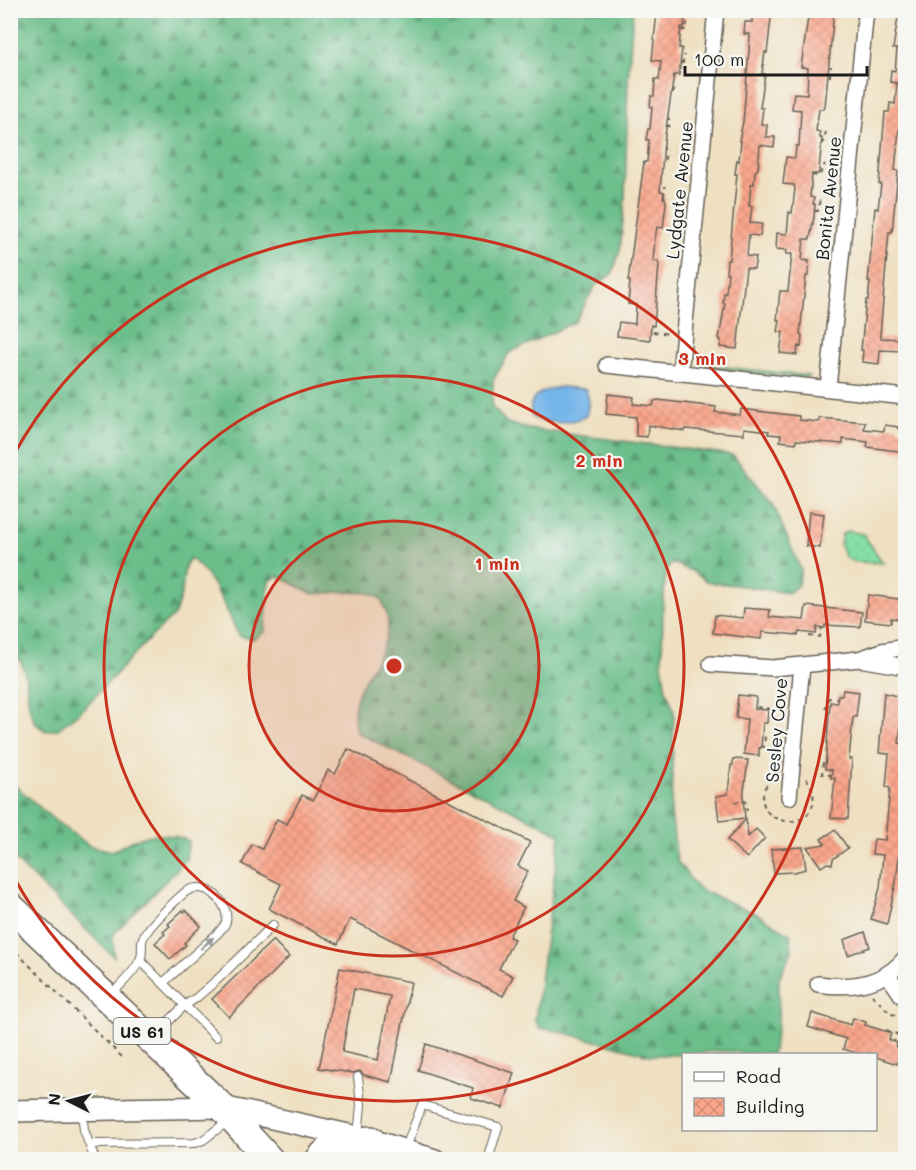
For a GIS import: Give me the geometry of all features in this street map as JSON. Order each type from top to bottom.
[{"type":"highway","name":"US 61","points":[[10,906],[227,1112],[260,1153]]},
{"type":"highway","points":[[319,1160],[330,1148],[339,1144],[367,1144]]},
{"type":"main road","points":[[10,1111],[82,1108],[227,1112],[367,1144],[405,1150],[435,1160]]},
{"type":"street","name":"Lydgate Avenue","points":[[680,373],[716,10]]},
{"type":"street","name":"Bonita Avenue","points":[[828,388],[866,10]]},
{"type":"street","points":[[607,365],[906,397]]},
{"type":"street","points":[[711,664],[755,668],[802,666],[859,659],[882,651],[906,647]]},
{"type":"street","points":[[859,659],[906,667]]},
{"type":"street","name":"Sesley Cove","points":[[789,798],[802,666]]},
{"type":"street","points":[[818,984],[847,986],[888,975],[901,952]]},
{"type":"street","points":[[888,975],[903,997]]},
{"type":"lane","points":[[108,998],[140,960],[142,939],[164,913],[186,892],[194,887],[202,887],[210,891],[226,911],[226,923],[163,983]]},
{"type":"lane","points":[[150,1039],[184,1006],[218,979],[273,925]]},
{"type":"lane","points":[[140,960],[216,1037]]},
{"type":"lane","points":[[358,1077],[367,1144]]},
{"type":"lane","points":[[405,1150],[422,1104],[498,1127],[488,1160]]},
{"type":"lane","points":[[82,1108],[84,1130],[95,1160]]},
{"type":"lane","points":[[90,1144],[195,1143],[203,1140],[227,1112]]},
{"type":"path","points":[[681,30],[686,30],[687,22]]},
{"type":"path","points":[[681,63],[683,63],[684,55]]},
{"type":"path","points":[[830,77],[831,66]]},
{"type":"path","points":[[672,93],[674,85]]},
{"type":"path","points":[[666,126],[669,126],[669,118]]},
{"type":"path","points":[[822,145],[826,132]]},
{"type":"path","points":[[664,159],[666,151]]},
{"type":"path","points":[[812,176],[819,176],[825,164]]},
{"type":"path","points":[[664,197],[665,186]]},
{"type":"path","points":[[815,211],[818,211],[820,198]]},
{"type":"path","points":[[653,332],[671,334],[670,343]]},
{"type":"path","points":[[809,636],[820,637],[822,627]]},
{"type":"path","points":[[904,696],[906,679]]},
{"type":"path","points":[[825,709],[829,698],[837,698]]},
{"type":"path","points":[[757,707],[771,709],[770,717]]},
{"type":"path","points":[[762,746],[764,747],[765,736]]},
{"type":"path","points":[[823,762],[822,774],[831,775]]},
{"type":"path","points":[[735,802],[745,800],[747,811]]},
{"type":"path","points":[[901,952],[906,935]]},
{"type":"path","points":[[10,946],[123,1058]]},
{"type":"path","points":[[869,994],[877,998],[891,1014],[903,1016]]},
{"type":"path","points":[[886,1030],[897,1034],[894,1042]]},
{"type":"green space","points":[[10,11],[633,11],[628,80],[625,199],[620,251],[612,274],[595,286],[575,322],[509,353],[493,380],[492,407],[507,423],[528,429],[733,455],[773,504],[801,570],[798,585],[788,593],[708,582],[692,571],[672,563],[666,571],[662,663],[666,690],[674,710],[671,813],[677,861],[698,889],[757,914],[790,934],[792,951],[779,978],[778,1025],[772,1053],[718,1051],[682,1053],[682,1055],[650,1055],[539,1028],[535,1019],[560,834],[356,732],[354,715],[356,700],[386,637],[387,613],[381,599],[369,593],[313,594],[278,576],[269,581],[265,632],[254,639],[239,636],[213,583],[190,558],[185,566],[182,591],[175,614],[81,711],[58,729],[46,731],[38,726],[31,714],[24,670],[15,653],[10,654]]},
{"type":"green space","points":[[699,364],[810,376],[801,378],[707,367]]},
{"type":"green space","points":[[848,531],[863,534],[883,563],[855,562],[846,558],[840,545],[842,534]]},
{"type":"green space","points":[[10,781],[54,820],[90,846],[113,851],[132,841],[159,835],[169,835],[189,841],[186,860],[113,935],[114,957],[11,856]]},
{"type":"water","points":[[561,387],[586,389],[589,402],[586,416],[573,421],[559,422],[532,417],[531,403],[534,399],[542,392]]},
{"type":"building","points":[[753,10],[772,10],[762,74],[765,74],[760,108],[763,108],[761,124],[767,125],[766,137],[775,137],[774,147],[760,145],[758,169],[755,172],[754,184],[751,184],[750,223],[762,224],[760,236],[749,235],[747,256],[756,257],[754,269],[746,268],[737,349],[720,347],[721,340],[719,339],[725,303],[723,303],[724,293],[726,293],[727,260],[729,260],[737,174],[735,174],[737,160],[739,161],[741,141],[739,141],[743,122],[749,51],[750,34],[744,34],[745,22],[752,22]]},
{"type":"building","points":[[809,10],[834,10],[825,106],[824,109],[819,109],[816,131],[820,132],[820,138],[822,138],[819,171],[818,174],[812,174],[810,197],[814,198],[814,217],[810,239],[804,239],[802,260],[809,261],[800,334],[802,335],[801,347],[798,346],[797,355],[780,353],[783,332],[778,332],[780,320],[777,320],[780,291],[788,291],[792,254],[786,254],[787,250],[776,249],[777,233],[787,234],[789,212],[792,213],[794,185],[783,184],[786,157],[795,158],[796,146],[799,146],[801,110],[792,109],[794,93],[807,94],[808,68],[801,67]]},
{"type":"building","points":[[899,10],[906,10],[906,131],[899,130],[895,170],[898,171],[892,232],[889,232],[880,335],[881,338],[903,339],[903,351],[880,350],[879,364],[862,362],[863,350],[861,350],[870,282],[868,282],[875,208],[878,209],[881,184],[879,184],[885,112],[889,112],[890,103],[895,104],[897,83],[890,82],[891,70],[895,71],[897,49],[893,49]]},
{"type":"building","points":[[657,12],[685,15],[684,28],[681,27],[679,48],[682,48],[679,75],[674,75],[664,142],[660,191],[664,192],[663,198],[666,203],[663,228],[657,227],[655,239],[653,261],[658,261],[659,265],[654,326],[651,325],[650,340],[617,336],[619,322],[635,324],[636,305],[628,304],[630,281],[628,281],[644,162],[647,162],[649,140],[646,140],[648,129],[650,129],[651,96],[654,96],[655,79],[659,80],[661,61],[652,60]]},
{"type":"building","points":[[608,394],[634,397],[633,404],[653,406],[654,401],[658,400],[716,407],[715,412],[740,415],[741,409],[799,416],[799,420],[819,422],[819,418],[865,422],[864,429],[884,431],[885,425],[898,427],[898,429],[906,430],[906,452],[867,447],[868,442],[843,439],[843,444],[780,441],[781,435],[744,428],[744,434],[685,429],[684,431],[648,425],[647,437],[636,436],[636,417],[606,414]]},
{"type":"building","points":[[809,512],[824,514],[820,548],[806,546]]},
{"type":"building","points":[[868,595],[906,600],[906,620],[891,618],[891,623],[865,620]]},
{"type":"building","points":[[806,606],[862,612],[860,627],[825,625],[825,628],[817,627],[816,634],[799,632],[798,635],[762,632],[761,639],[713,633],[715,615],[743,618],[744,608],[770,610],[769,617],[804,620]]},
{"type":"building","points":[[843,690],[859,692],[856,717],[853,717],[849,759],[852,759],[848,819],[831,818],[835,778],[831,778],[832,770],[825,769],[830,702],[837,703],[838,695],[842,695]]},
{"type":"building","points":[[884,693],[906,698],[906,722],[901,725],[899,743],[906,744],[905,804],[896,882],[887,924],[871,919],[880,888],[883,855],[872,854],[874,839],[885,840],[890,788],[886,787],[889,754],[879,753]]},
{"type":"building","points":[[738,695],[756,697],[755,709],[768,710],[767,723],[763,723],[759,756],[744,754],[747,719],[736,718]]},
{"type":"building","points":[[348,749],[530,842],[518,866],[528,871],[513,901],[524,907],[509,937],[514,939],[499,969],[513,976],[503,996],[350,919],[338,944],[269,909],[281,884],[242,864],[252,844],[262,849],[277,819],[287,824],[302,795],[313,800],[328,770],[335,774]]},
{"type":"building","points":[[733,759],[748,760],[743,798],[745,818],[719,821],[716,796],[728,794]]},
{"type":"building","points":[[746,819],[748,837],[756,829],[765,838],[747,858],[727,840]]},
{"type":"building","points":[[835,830],[848,848],[833,859],[832,864],[827,863],[821,867],[807,847],[825,844],[821,839]]},
{"type":"building","points":[[803,847],[806,869],[774,873],[771,849]]},
{"type":"building","points":[[183,910],[184,912],[186,910],[201,926],[184,943],[186,945],[170,959],[155,943],[165,934],[163,932],[170,926],[168,924]]},
{"type":"building","points":[[865,932],[870,947],[848,955],[844,940]]},
{"type":"building","points":[[273,940],[289,957],[229,1017],[212,999]]},
{"type":"building","points":[[340,968],[411,982],[391,1082],[364,1075],[360,1071],[353,1073],[319,1068]],"holes":[[[354,989],[390,996],[378,1060],[342,1052]]]},
{"type":"building","points":[[812,1013],[851,1025],[853,1018],[866,1022],[865,1025],[891,1033],[889,1040],[897,1043],[896,1047],[901,1049],[897,1064],[877,1057],[877,1053],[857,1053],[843,1049],[846,1039],[808,1027]]},
{"type":"building","points":[[426,1044],[514,1073],[503,1108],[471,1098],[473,1088],[418,1070]]}]
